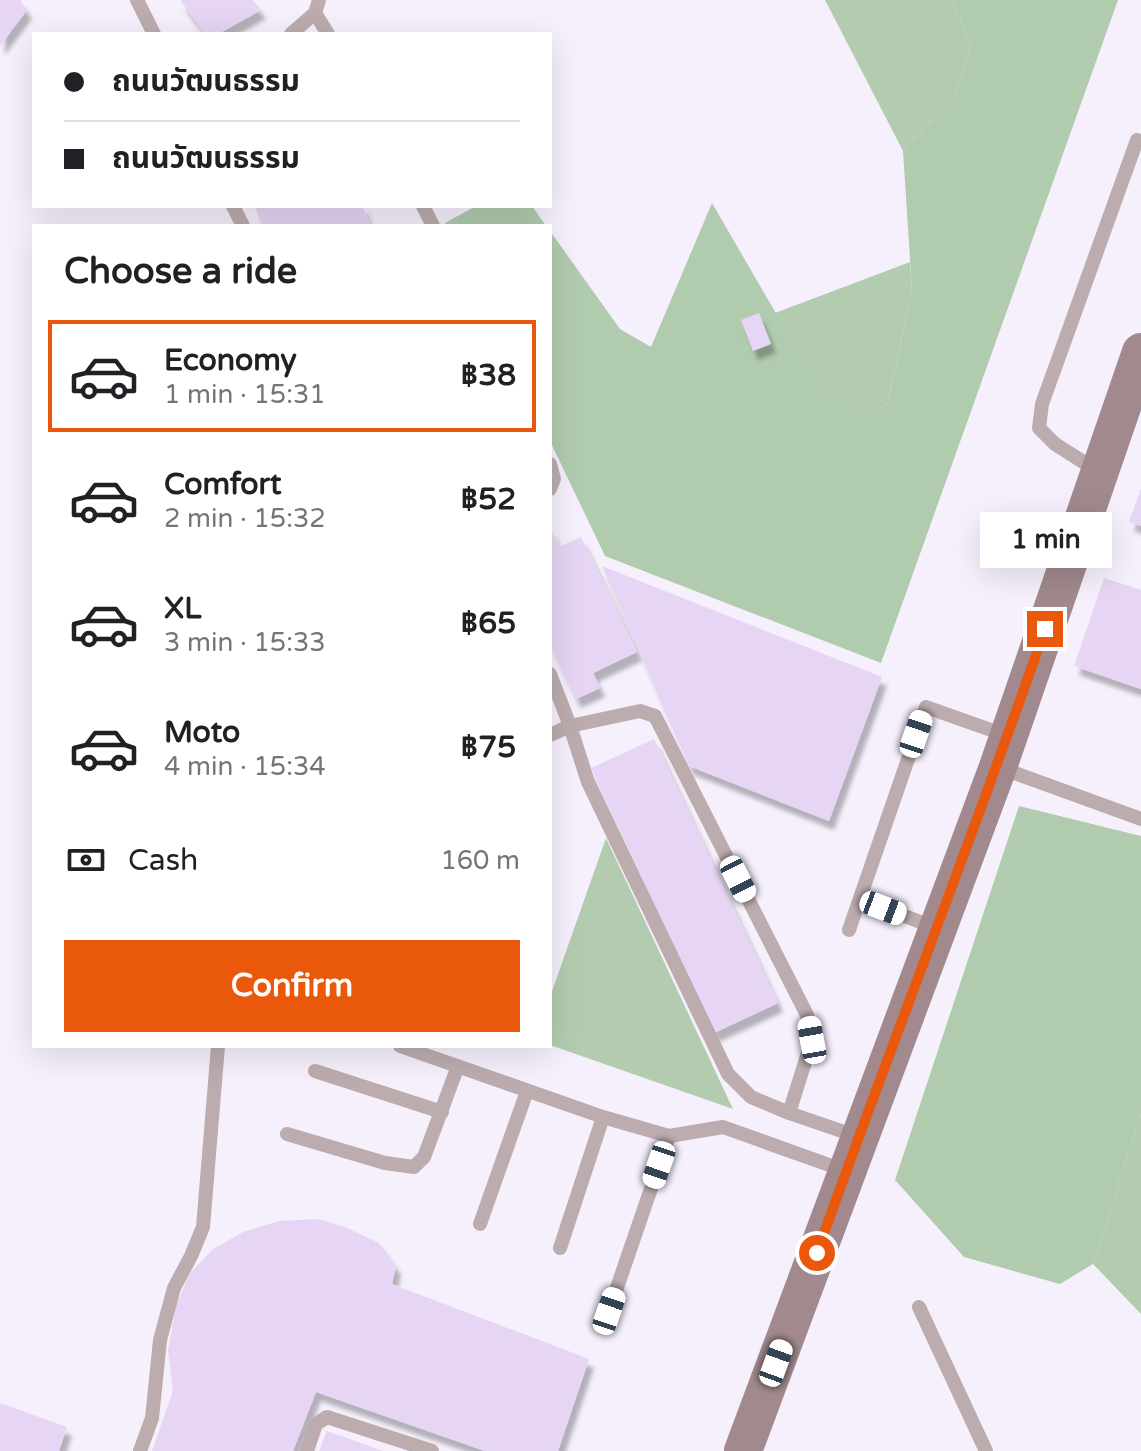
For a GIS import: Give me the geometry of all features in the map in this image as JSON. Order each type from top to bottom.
[{"type":"street","points":[[743,1451],[1003,752],[1141,352]]},
{"type":"lane","points":[[137,0],[153,32]]},
{"type":"lane","points":[[293,32],[317,7],[327,32]]},
{"type":"lane","points":[[1100,472],[1055,444],[1039,428],[1040,416],[1137,140]]},
{"type":"lane","points":[[552,679],[588,782],[728,1074],[751,1097],[789,1113],[852,1154]]},
{"type":"lane","points":[[849,930],[926,707],[1003,752],[1141,819]]},
{"type":"lane","points":[[552,734],[570,726],[640,711],[655,716],[807,1015],[812,1040],[789,1113]]},
{"type":"lane","points":[[860,899],[936,929]]},
{"type":"lane","points":[[140,1451],[152,1418],[160,1340],[174,1288],[203,1227],[218,1048]]},
{"type":"lane","points":[[406,1048],[603,1117],[669,1136],[723,1127],[852,1154]]},
{"type":"lane","points":[[287,1134],[385,1163],[414,1167],[424,1157],[458,1066]]},
{"type":"lane","points":[[315,1071],[442,1112]]},
{"type":"lane","points":[[480,1224],[527,1091]]},
{"type":"lane","points":[[560,1248],[603,1117]]},
{"type":"lane","points":[[609,1311],[669,1136]]},
{"type":"lane","points":[[919,1307],[986,1451]]},
{"type":"lane","points":[[307,1451],[316,1424],[327,1417],[432,1451]]},
{"type":"green space","points":[[825,0],[952,0],[971,46],[957,93],[903,151]]},
{"type":"green space","points":[[952,0],[1118,0],[881,663],[605,556],[552,445],[552,234],[620,329],[651,347],[712,203],[828,403],[887,407],[912,289],[903,151],[957,93],[971,46]]},
{"type":"green space","points":[[472,208],[533,208],[545,224],[446,224]]},
{"type":"green space","points":[[910,262],[912,289],[887,407],[828,404],[775,313]]},
{"type":"green space","points":[[1019,806],[1141,836],[1141,1114],[1093,1264],[1060,1284],[964,1257],[895,1180]]},
{"type":"green space","points":[[606,838],[733,1109],[552,1046],[552,991]]},
{"type":"green space","points":[[1141,1114],[1141,1314],[1093,1264]]},
{"type":"building","points":[[0,0],[20,0],[27,10],[0,46]]},
{"type":"building","points":[[180,0],[253,0],[261,10],[222,32],[204,32]]},
{"type":"building","points":[[255,208],[363,208],[370,224],[263,224]]},
{"type":"building","points":[[759,313],[771,344],[753,351],[741,320]]},
{"type":"building","points":[[1141,488],[1141,526],[1129,522]]},
{"type":"building","points":[[552,531],[559,547],[581,537],[637,652],[593,673],[600,688],[576,699],[552,649]]},
{"type":"building","points":[[602,566],[882,677],[829,821],[689,766]]},
{"type":"building","points":[[1104,578],[1141,590],[1141,689],[1074,666]]},
{"type":"building","points":[[654,739],[778,1003],[714,1033],[591,768]]},
{"type":"building","points":[[318,1219],[345,1227],[379,1243],[396,1266],[392,1284],[589,1359],[558,1451],[485,1451],[316,1392],[293,1451],[152,1451],[173,1391],[168,1351],[176,1306],[190,1273],[213,1249],[243,1232],[279,1221]]},
{"type":"building","points":[[0,1403],[67,1427],[59,1451],[0,1451]]},
{"type":"building","points":[[327,1431],[383,1451],[319,1451]]},
{"type":"route","points":[[817,1253],[998,767],[1045,629]]}]
